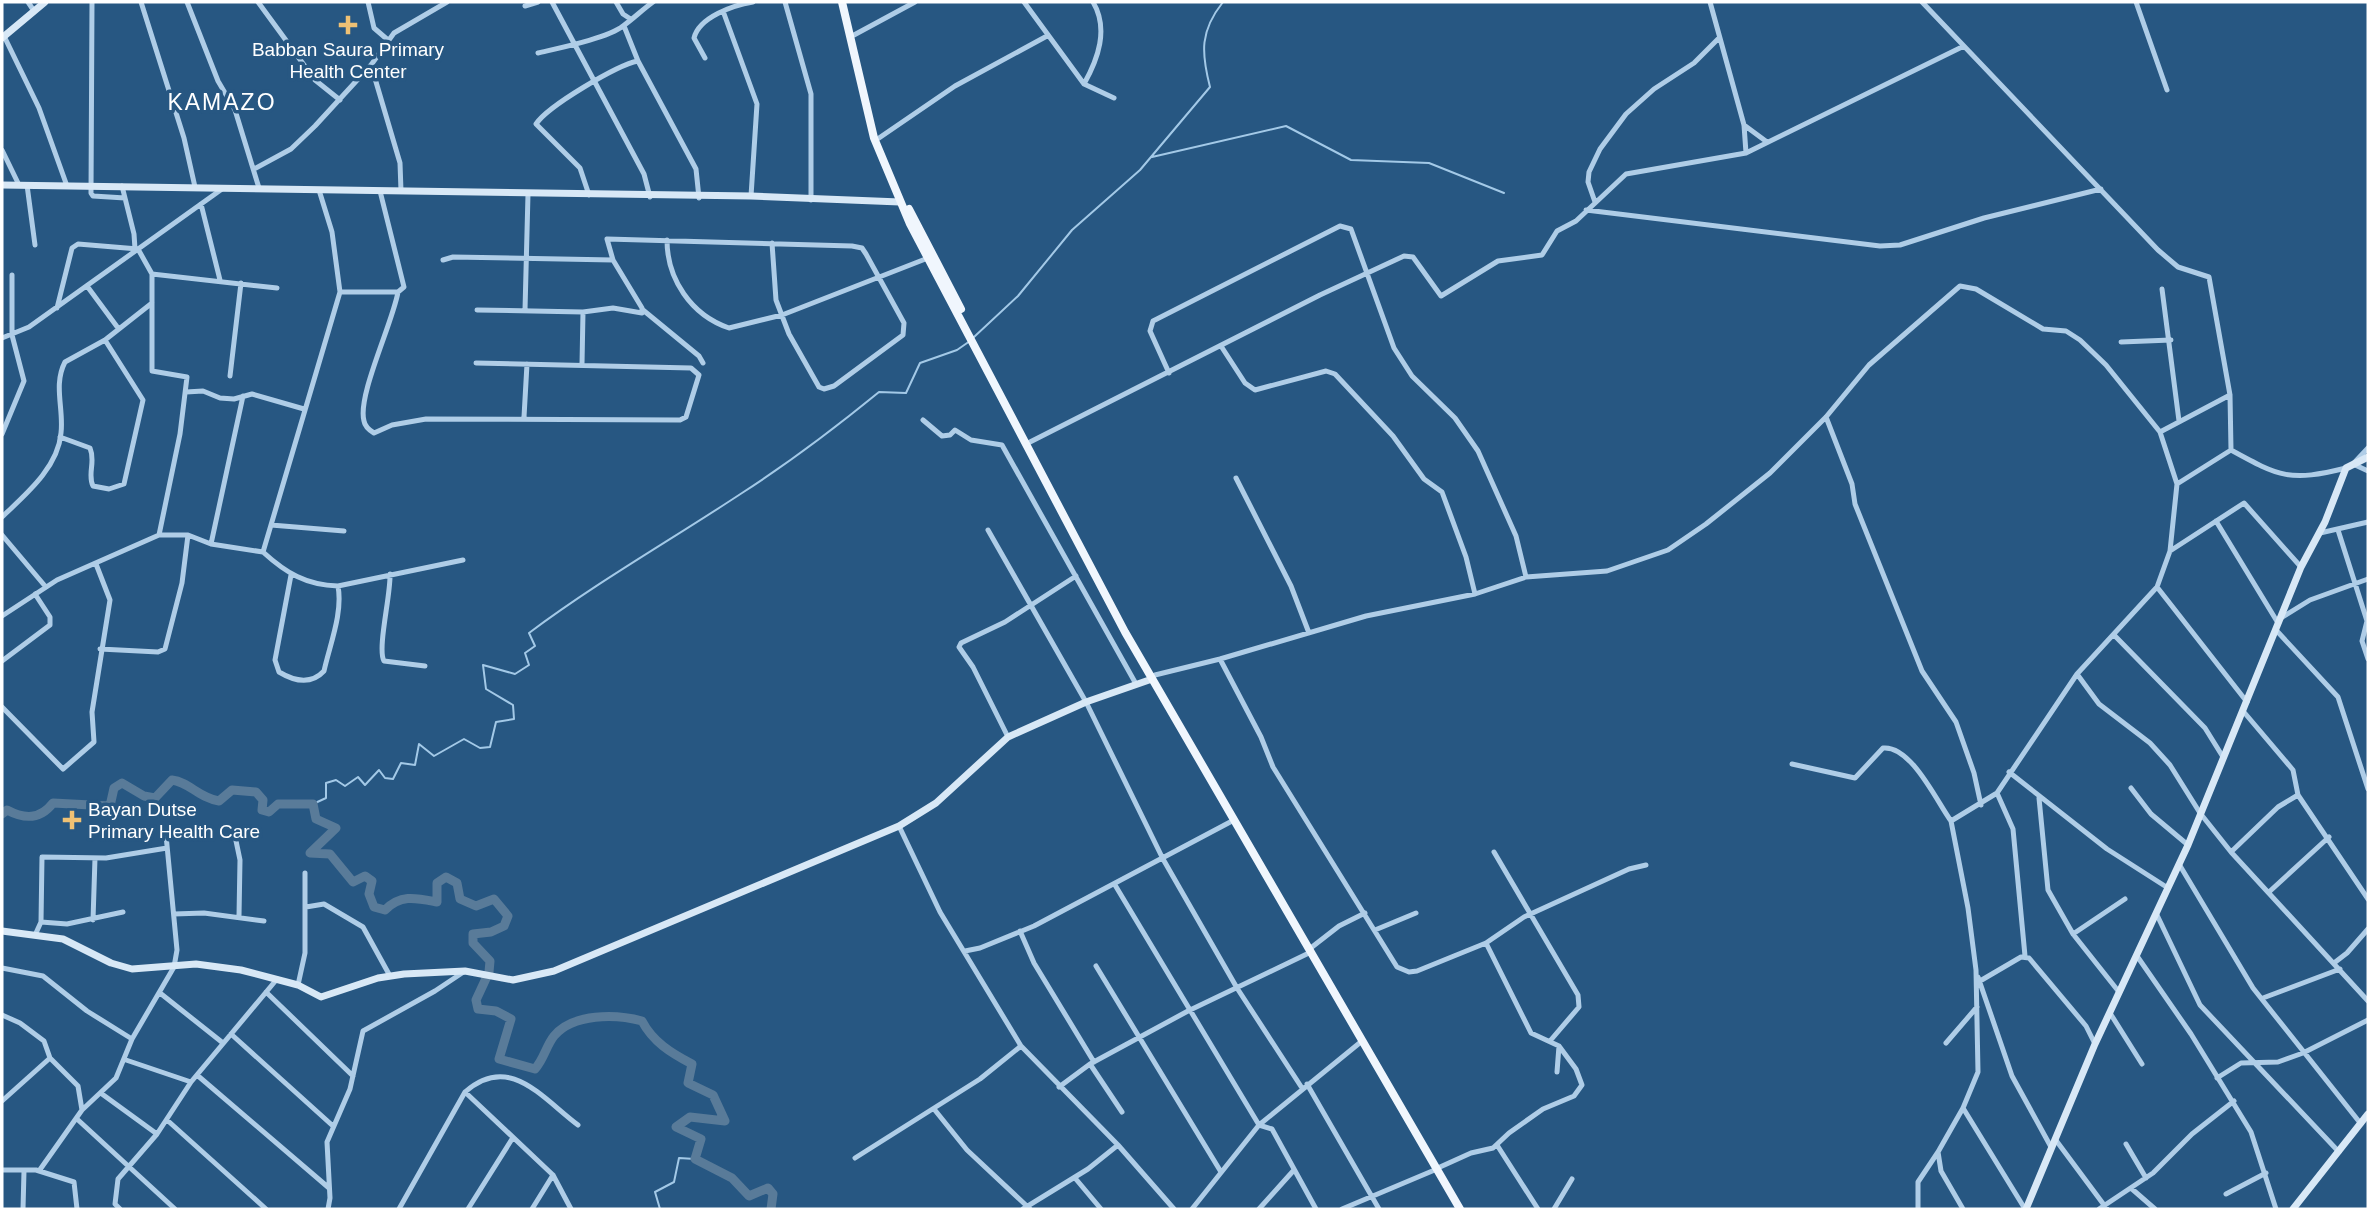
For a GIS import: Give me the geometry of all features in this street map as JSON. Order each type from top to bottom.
[{"type":"main road","points":[[844,2],[879,138],[909,209],[1153,677],[1438,1168]]},
{"type":"main road","points":[[844,2],[874,138],[900,202],[1153,677],[1249,842]]},
{"type":"main road","points":[[1312,949],[1362,1041],[1463,1209]]},
{"type":"street","points":[[28,2],[34,11]]},
{"type":"street","points":[[45,2],[3,37],[39,108],[67,186]]},
{"type":"street","points":[[92,2],[91,187],[93,196],[125,198]]},
{"type":"street","points":[[141,2],[184,138],[195,187]]},
{"type":"street","points":[[187,2],[218,81],[235,110],[259,188]]},
{"type":"street","points":[[258,2],[315,80],[340,100]]},
{"type":"street","points":[[368,2],[374,28],[388,40]]},
{"type":"street","points":[[254,169],[291,149],[340,100],[388,40],[403,26],[447,2]]},
{"type":"street","points":[[525,6],[538,2]]},
{"type":"street","points":[[552,2],[644,174],[650,197]]},
{"type":"street","points":[[616,2],[629,18]]},
{"type":"street","points":[[538,53],[574,45],[624,26],[629,18],[653,2]]},
{"type":"street","points":[[705,58],[694,38],[695,33],[723,11],[752,2]]},
{"type":"street","points":[[785,2],[811,94],[811,200]]},
{"type":"street","points":[[854,35],[915,2]]},
{"type":"street","points":[[1024,2],[1084,84],[1114,98]]},
{"type":"street","points":[[1084,84],[1098,59],[1101,20],[1093,2]]},
{"type":"street","points":[[1710,2],[1744,125],[1746,153]]},
{"type":"street","points":[[1922,2],[2169,261],[2178,267],[2209,277],[2230,395],[2231,450]]},
{"type":"street","points":[[2136,2],[2167,90]]},
{"type":"street","points":[[723,11],[757,104],[751,196]]},
{"type":"street","points":[[624,26],[638,61],[696,169],[699,198]]},
{"type":"street","points":[[879,138],[955,86],[1047,36]]},
{"type":"street","points":[[1595,202],[1588,182],[1589,172],[1606,140],[1626,114],[1654,89],[1693,63],[1719,38]]},
{"type":"street","points":[[1030,442],[1366,274],[1409,256],[1418,263],[1438,295],[1443,296],[1498,261],[1542,256],[1557,230],[1576,221],[1620,178],[1633,171],[1746,153],[1964,46]]},
{"type":"street","points":[[589,195],[580,168],[536,124],[547,111],[638,61]]},
{"type":"street","points":[[370,65],[400,163],[401,191]]},
{"type":"street","points":[[1744,125],[1767,142]]},
{"type":"street","points":[[2,150],[23,185],[35,245]]},
{"type":"street","points":[[2,185],[699,198],[751,196],[900,202]]},
{"type":"street","points":[[122,186],[136,249],[152,274],[152,371],[187,376],[159,536]]},
{"type":"street","points":[[2,338],[12,335],[57,307],[224,188]]},
{"type":"street","points":[[1586,210],[1890,246],[1913,242],[1983,218],[2101,189]]},
{"type":"street","points":[[263,552],[340,292],[332,232],[319,190]]},
{"type":"street","points":[[380,191],[405,284],[398,292],[365,400],[363,420],[367,429],[374,433],[392,425],[426,419],[524,417],[680,420],[686,416],[699,375],[691,368],[476,363]]},
{"type":"street","points":[[526,310],[528,194]]},
{"type":"street","points":[[201,204],[220,280]]},
{"type":"street","points":[[1169,373],[1150,331],[1153,321],[1339,226],[1351,229],[1388,336],[1412,376],[1455,418],[1478,452],[1516,536],[1526,577]]},
{"type":"street","points":[[703,363],[699,356],[643,310],[613,260],[607,239],[772,243],[858,247],[866,254],[905,331],[874,358],[828,389],[815,382],[782,316],[774,292],[772,243]]},
{"type":"street","points":[[667,240],[670,272],[674,281],[709,317],[734,329],[782,316],[928,258]]},
{"type":"street","points":[[57,307],[74,245],[136,249]]},
{"type":"street","points":[[443,260],[613,260]]},
{"type":"street","points":[[152,274],[277,288]]},
{"type":"street","points":[[2,434],[24,381],[12,335],[12,275]]},
{"type":"street","points":[[230,376],[241,283]]},
{"type":"street","points":[[2,931],[36,933],[63,939],[121,966],[174,967],[195,964],[241,970],[298,985],[321,997],[390,976],[466,971],[502,979],[554,971],[899,826],[936,803],[1008,737],[1086,702],[1153,677],[1406,606],[1475,594],[1526,577],[1607,571],[1668,550],[1706,524],[1770,473],[1826,417],[1869,365],[1960,286],[1968,285],[2043,329],[2066,331],[2080,340],[2106,365],[2160,432],[2177,484],[2170,551],[2157,587],[2115,636],[2077,674],[1997,793],[1951,821]]},
{"type":"street","points":[[87,286],[118,328]]},
{"type":"street","points":[[2162,289],[2171,340],[2179,421]]},
{"type":"street","points":[[340,292],[398,292]]},
{"type":"street","points":[[2,517],[41,477],[60,437],[62,368],[69,358],[105,340],[152,303]]},
{"type":"street","points":[[477,310],[583,312],[613,308],[639,313],[643,310]]},
{"type":"street","points":[[582,364],[583,312]]},
{"type":"street","points":[[60,437],[89,448],[94,459],[90,481],[93,486],[109,489],[124,484],[143,400],[105,340]]},
{"type":"street","points":[[2121,342],[2171,340]]},
{"type":"street","points":[[1221,346],[1245,383],[1255,390],[1326,370],[1335,374],[1393,436],[1424,479],[1442,492],[1466,556],[1475,594]]},
{"type":"street","points":[[524,417],[527,364]]},
{"type":"street","points":[[186,392],[203,391],[220,398],[252,394],[304,409]]},
{"type":"street","points":[[2160,432],[2230,395]]},
{"type":"street","points":[[211,544],[243,396]]},
{"type":"street","points":[[1826,417],[1852,484],[1855,504],[1922,671],[1955,722],[1974,773],[1980,805]]},
{"type":"street","points":[[923,420],[942,436],[950,435],[955,430],[971,440],[1002,445],[1136,684]]},
{"type":"street","points":[[2025,1209],[2095,1044],[2188,845],[2301,567],[2320,533],[2349,466],[2368,448]]},
{"type":"street","points":[[2231,450],[2260,466],[2300,478],[2349,466],[2368,457]]},
{"type":"street","points":[[2177,484],[2231,450]]},
{"type":"street","points":[[2349,466],[2368,471]]},
{"type":"street","points":[[1236,478],[1291,586],[1309,633]]},
{"type":"street","points":[[2170,551],[2241,503],[2248,504],[2301,567]]},
{"type":"street","points":[[2216,521],[2278,624],[2338,697],[2368,789]]},
{"type":"street","points":[[2320,533],[2368,522]]},
{"type":"street","points":[[271,525],[344,531]]},
{"type":"street","points":[[988,530],[1086,702],[1163,859],[1237,988],[1305,1086],[1379,1209]]},
{"type":"street","points":[[2339,530],[2368,630],[2362,642],[2368,659]]},
{"type":"street","points":[[2,535],[45,586]]},
{"type":"street","points":[[100,649],[158,652],[164,649],[182,583],[188,535]]},
{"type":"street","points":[[2,616],[45,586],[159,536],[188,535],[211,544],[263,552],[291,575],[308,583],[338,586],[463,559]]},
{"type":"street","points":[[2,708],[64,769],[94,742],[91,721],[100,649],[110,600],[96,564]]},
{"type":"street","points":[[390,574],[387,621],[380,653],[384,661],[394,664],[425,666]]},
{"type":"street","points":[[291,575],[275,660],[279,672],[293,680],[316,677],[324,671],[334,634],[340,596],[338,586]]},
{"type":"street","points":[[1008,737],[974,667],[958,647],[961,642],[1005,622],[1076,576]]},
{"type":"street","points":[[2278,624],[2310,600],[2368,579]]},
{"type":"street","points":[[2157,587],[2247,702]]},
{"type":"street","points":[[2,661],[50,625],[50,617],[35,594]]},
{"type":"street","points":[[2115,636],[2205,728],[2223,757]]},
{"type":"street","points":[[1220,659],[1261,737],[1273,767],[1397,967],[1409,972],[1486,943],[1508,925],[1532,913],[1629,869],[1646,866]]},
{"type":"street","points":[[2077,674],[2099,704],[2150,743],[2170,765],[2200,813],[2231,852],[2368,1001]]},
{"type":"street","points":[[2243,711],[2293,771],[2298,795],[2329,837],[2368,899]]},
{"type":"street","points":[[1792,764],[1855,778],[1884,748],[1892,748],[1919,770],[1951,821],[1968,908],[1976,970],[1978,1072],[1963,1108],[1918,1182],[1918,1209]]},
{"type":"street","points":[[2009,772],[2039,799],[2168,888]]},
{"type":"street","points":[[2132,788],[2151,814],[2188,845]]},
{"type":"street","points":[[1997,793],[2013,829],[2025,956],[2085,1026],[2095,1044]]},
{"type":"street","points":[[2231,852],[2278,807],[2298,795]]},
{"type":"street","points":[[2039,799],[2047,887],[2073,934],[2119,992]]},
{"type":"street","points":[[964,951],[980,948],[1020,932],[1115,885],[1234,820]]},
{"type":"street","points":[[899,826],[940,912],[1021,1046],[1118,1145],[1174,1209]]},
{"type":"street","points":[[39,1171],[82,1110],[116,1078],[132,1039],[174,967],[177,950],[166,835]]},
{"type":"street","points":[[235,836],[240,860],[239,916]]},
{"type":"street","points":[[2269,892],[2329,837]]},
{"type":"street","points":[[36,933],[41,922],[42,857],[95,858],[167,848]]},
{"type":"street","points":[[1494,852],[1578,995],[1579,1007],[1550,1041]]},
{"type":"street","points":[[93,920],[95,858]]},
{"type":"street","points":[[2179,864],[2239,966],[2303,1053],[2361,1124]]},
{"type":"street","points":[[298,985],[305,953],[305,873]]},
{"type":"street","points":[[1115,885],[1259,1125],[1272,1129],[1316,1209]]},
{"type":"street","points":[[2073,934],[2125,898]]},
{"type":"street","points":[[306,907],[324,904],[363,927],[390,976]]},
{"type":"street","points":[[41,922],[67,924],[122,912]]},
{"type":"street","points":[[1059,1087],[1092,1063],[1188,1010],[1312,949],[1339,926],[1365,913]]},
{"type":"street","points":[[1375,930],[1416,913]]},
{"type":"street","points":[[174,914],[239,916],[264,921]]},
{"type":"street","points":[[2157,915],[2172,942],[2196,1000],[2339,1152]]},
{"type":"street","points":[[2334,963],[2347,953],[2368,929]]},
{"type":"street","points":[[1020,932],[1034,963],[1122,1112]]},
{"type":"street","points":[[1342,1209],[1497,1145],[1509,1133],[1544,1109],[1580,1091],[1580,1076],[1559,1046],[1531,1033],[1486,943]]},
{"type":"street","points":[[971,961],[980,948]]},
{"type":"street","points":[[1980,981],[2025,956]]},
{"type":"street","points":[[2137,956],[2234,1101],[2251,1132],[2276,1209]]},
{"type":"street","points":[[1096,967],[1221,1172]]},
{"type":"street","points":[[2,968],[43,976],[87,1011],[132,1039]]},
{"type":"street","points":[[2263,998],[2340,969]]},
{"type":"street","points":[[1976,970],[2012,1076],[2053,1143],[2104,1208],[2146,1178],[2192,1134],[2234,1101]]},
{"type":"street","points":[[328,1209],[326,1153],[333,1126],[353,1076],[366,1028],[466,971]]},
{"type":"street","points":[[120,1209],[115,1204],[118,1180],[157,1134],[197,1074],[277,979]]},
{"type":"street","points":[[266,992],[353,1076]]},
{"type":"street","points":[[160,993],[223,1044]]},
{"type":"street","points":[[1946,1043],[1977,1007]]},
{"type":"street","points":[[2110,1013],[2142,1064]]},
{"type":"street","points":[[2,1015],[20,1023],[44,1041],[50,1058],[78,1086],[82,1110]]},
{"type":"street","points":[[2217,1078],[2241,1063],[2278,1062],[2303,1053],[2368,1020]]},
{"type":"street","points":[[231,1034],[333,1126]]},
{"type":"street","points":[[1192,1209],[1259,1125],[1362,1041]]},
{"type":"street","points":[[855,1158],[980,1079],[1021,1046]]},
{"type":"street","points":[[1557,1072],[1559,1046]]},
{"type":"street","points":[[2,1101],[50,1058]]},
{"type":"street","points":[[125,1059],[191,1082]]},
{"type":"street","points":[[197,1074],[329,1188]]},
{"type":"street","points":[[399,1209],[465,1092],[476,1083],[494,1075],[511,1077],[578,1125]]},
{"type":"street","points":[[465,1092],[552,1175],[571,1209]]},
{"type":"street","points":[[102,1094],[157,1134]]},
{"type":"street","points":[[934,1108],[967,1150],[1027,1208],[1075,1178],[1118,1145]]},
{"type":"street","points":[[1963,1108],[2025,1209]]},
{"type":"street","points":[[2293,1209],[2368,1114]]},
{"type":"street","points":[[77,1119],[175,1209]]},
{"type":"street","points":[[167,1120],[266,1209]]},
{"type":"street","points":[[2186,1127],[2192,1134]]},
{"type":"street","points":[[468,1209],[512,1139]]},
{"type":"street","points":[[2126,1144],[2146,1178]]},
{"type":"street","points":[[1497,1145],[1538,1209]]},
{"type":"street","points":[[1938,1153],[1941,1171],[1964,1209]]},
{"type":"street","points":[[2,1170],[39,1171],[74,1182],[77,1209]]},
{"type":"street","points":[[1259,1209],[1294,1170]]},
{"type":"street","points":[[23,1209],[24,1171]]},
{"type":"street","points":[[2226,1194],[2266,1173]]},
{"type":"street","points":[[532,1209],[552,1175]]},
{"type":"street","points":[[1075,1178],[1101,1209]]},
{"type":"street","points":[[1554,1209],[1572,1180]]},
{"type":"street","points":[[2132,1189],[2155,1209]]},
{"type":"waterway","points":[[974,337],[1018,296],[1072,230],[1140,170],[1210,87],[1204,42],[1210,23],[1223,2]]},
{"type":"waterway","points":[[1152,157],[1286,126],[1351,160],[1429,163],[1504,193]]},
{"type":"waterway","points":[[313,804],[326,798],[326,783],[336,780],[345,786],[358,777],[365,785],[379,770],[385,778],[393,779],[401,763],[415,765],[419,744],[434,756],[464,739],[480,748],[490,747],[496,722],[514,719],[513,705],[486,689],[483,665],[515,674],[529,665],[525,653],[535,646],[529,633],[777,469],[879,392],[906,393],[920,363],[957,350],[970,341]]},
{"type":"waterway","points":[[2,814],[7,810],[20,815],[37,815],[53,803],[110,806],[114,788],[122,783],[144,796],[155,798],[172,780],[219,801],[232,790],[256,792],[263,800],[262,810],[269,812],[278,804],[313,804],[316,819],[336,828],[310,853],[330,854],[353,882],[365,876],[372,881],[369,894],[374,907],[385,910],[397,901],[409,898],[437,902],[437,883],[446,877],[457,883],[460,899],[476,906],[494,899],[508,916],[504,926],[491,932],[473,934],[473,943],[490,961],[489,972],[476,1000],[478,1009],[496,1011],[511,1019],[499,1059],[535,1069],[554,1036],[572,1023],[595,1017],[620,1017],[642,1021],[663,1046],[692,1064],[688,1083],[713,1095],[725,1121],[690,1117],[676,1127],[701,1139],[695,1159],[732,1178],[749,1196],[768,1188],[773,1194],[771,1209]]},
{"type":"waterway","points":[[660,1209],[655,1192],[674,1182],[679,1158],[695,1159]]},
{"type":"place","name":"Babban Saura Primary Health Center","points":[[348,25]]},
{"type":"place","name":"Bayan Dutse Primary Health Care","points":[[72,820]]},
{"type":"district","name":"KAMAZO","points":[[222,102]]}]
